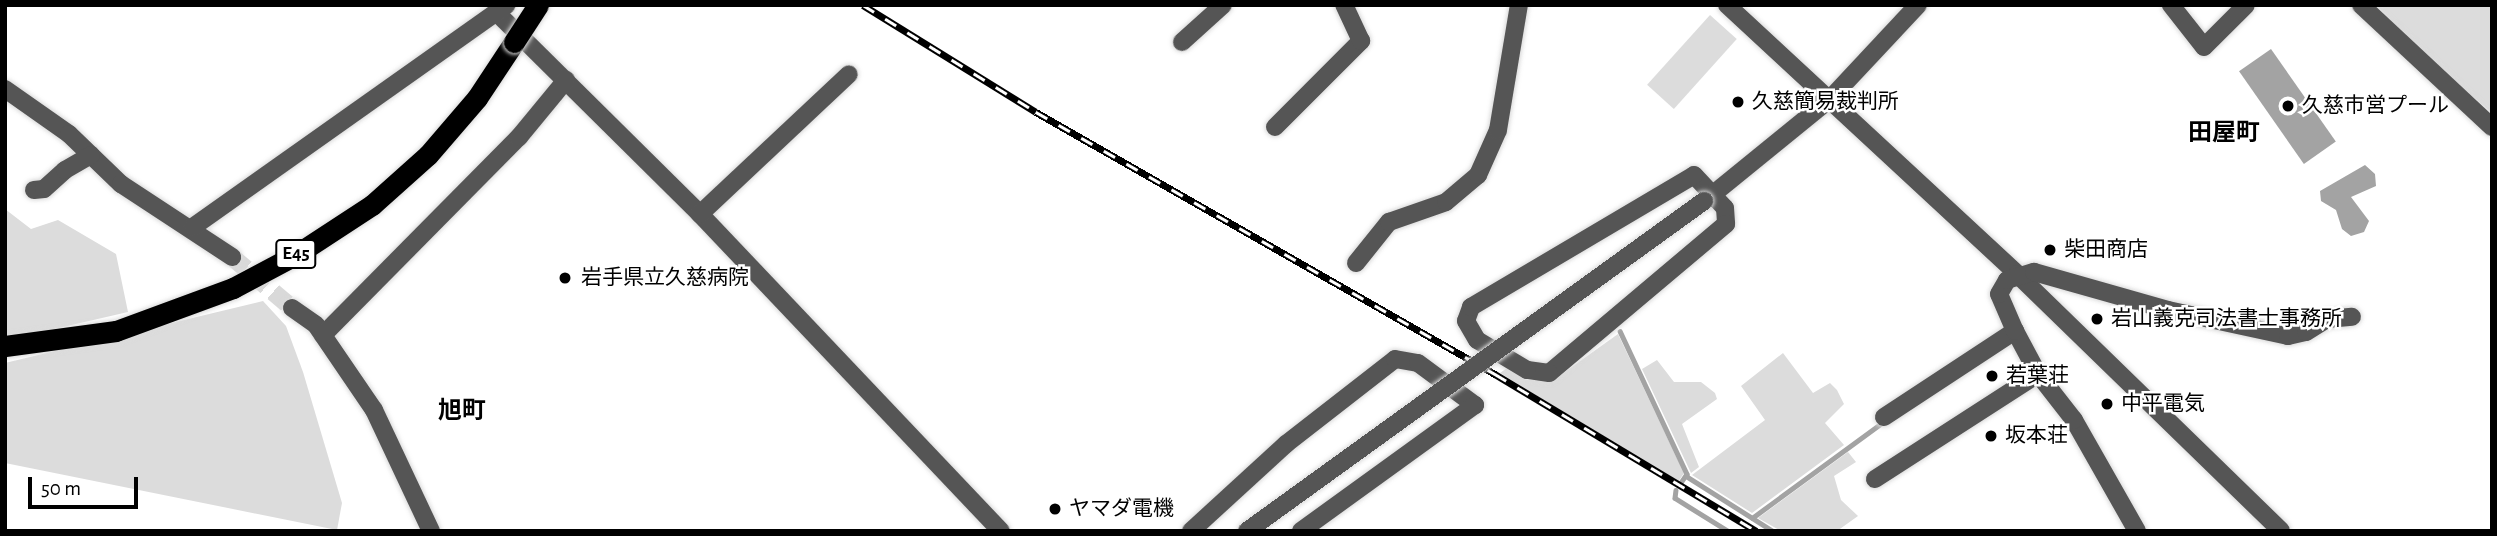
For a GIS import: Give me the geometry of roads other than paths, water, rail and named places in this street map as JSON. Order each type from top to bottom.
[{"type":"highway","name":"E45","points":[[5,346],[116,331],[233,288],[297,254],[372,205],[428,155],[477,98],[514,42],[534,5]]},
{"type":"street","points":[[1182,42],[1223,5]]},
{"type":"street","points":[[1275,127],[1361,41],[1345,5]]},
{"type":"street","points":[[1356,262],[1389,222],[1446,202],[1478,175],[1498,130],[1519,5]]},
{"type":"street","points":[[1727,5],[2017,274],[2281,531]]},
{"type":"street","points":[[1247,531],[1709,197],[1829,100],[1918,5]]},
{"type":"street","points":[[2171,5],[2204,47],[2246,5]]},
{"type":"street","points":[[2361,5],[2492,127]]},
{"type":"street","points":[[192,227],[502,9],[566,80],[701,214],[1001,531]]},
{"type":"street","points":[[701,214],[849,75]]},
{"type":"street","points":[[323,335],[510,146],[566,80]]},
{"type":"street","points":[[5,89],[91,155],[121,184],[192,227],[232,257]]},
{"type":"street","points":[[34,190],[44,189],[65,170],[91,155]]},
{"type":"street","points":[[1693,175],[1709,197],[1725,208],[1726,224],[1549,373],[1527,370],[1506,360],[1477,340],[1466,321],[1471,307],[1693,175]]},
{"type":"street","points":[[2137,531],[2074,419],[2038,374],[2015,331],[1998,294],[2017,274],[2034,272],[2168,310],[2288,336],[2306,332],[2327,319],[2352,317]]},
{"type":"street","points":[[292,307],[323,335],[374,410],[431,531]]},
{"type":"street","points":[[1884,417],[2015,331]]},
{"type":"street","points":[[1191,531],[1286,444],[1395,359],[1418,363],[1475,405],[1301,531]]},
{"type":"street","points":[[1875,479],[2038,374]]},
{"type":"waterway","points":[[1620,331],[1687,474],[1681,483]]},
{"type":"waterway","points":[[1752,518],[1882,423]]},
{"type":"waterway","points":[[1686,476],[1773,531]]},
{"type":"waterway","points":[[1676,490],[1675,498],[1728,531]]},
{"type":"tunnel","points":[[232,257],[292,308]]},
{"type":"railway","points":[[863,5],[1036,112],[1495,374],[1756,531]]},
{"type":"place","name":"久慈簡易裁判所","points":[[1738,102]]},
{"type":"place","name":"久慈市営プール","points":[[2288,106]]},
{"type":"place","name":"柴田商店","points":[[2050,250]]},
{"type":"place","name":"岩手県立久慈病院","points":[[565,278]]},
{"type":"place","name":"岩山義克司法書士事務所","points":[[2097,319]]},
{"type":"place","name":"若葉荘","points":[[1992,376]]},
{"type":"place","name":"中平電気","points":[[2107,404]]},
{"type":"place","name":"坂本荘","points":[[1991,436]]},
{"type":"place","name":"ヤマダ電機","points":[[1055,509]]},
{"type":"district","name":"田屋町","points":[[2224,134]]},
{"type":"district","name":"旭町","points":[[462,412]]}]
